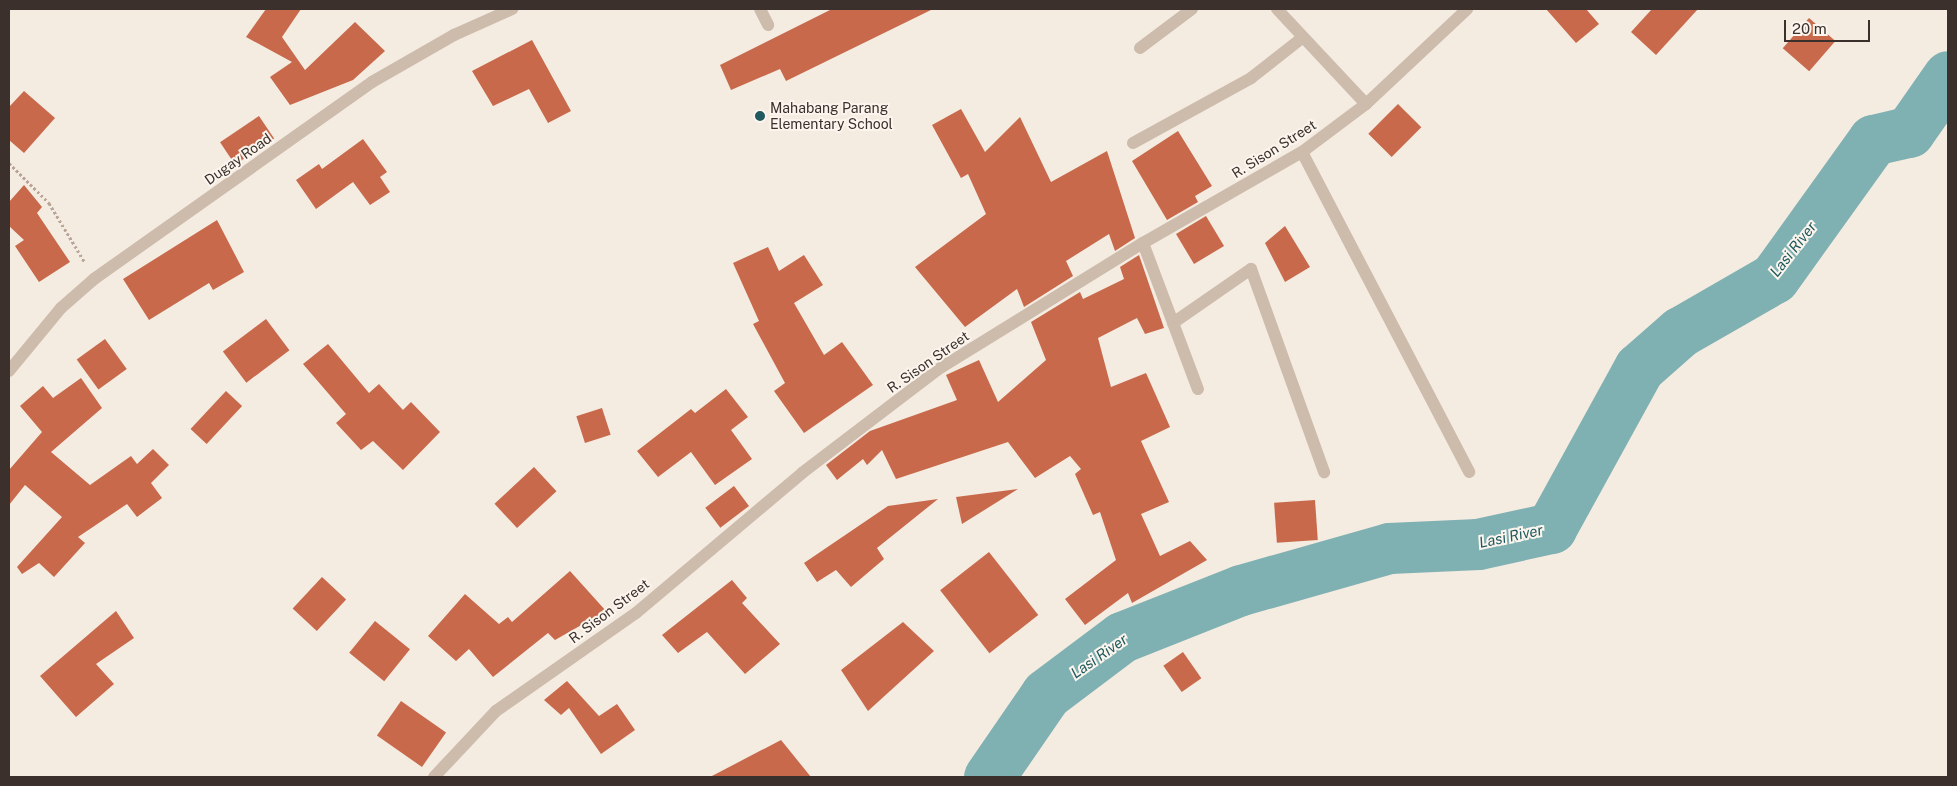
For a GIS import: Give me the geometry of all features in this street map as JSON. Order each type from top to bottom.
[{"type":"street","name":"Dugay Road","points":[[9,371],[61,308],[94,279],[372,82],[454,34],[512,9]]},
{"type":"street","points":[[760,9],[768,25]]},
{"type":"street","points":[[1140,48],[1192,9]]},
{"type":"street","points":[[1277,9],[1302,38],[1366,104]]},
{"type":"street","name":"R. Sison Street","points":[[434,777],[496,711],[636,613],[802,473],[938,370],[1143,243],[1302,152],[1366,104],[1467,9]]},
{"type":"street","points":[[1133,143],[1251,78],[1302,38]]},
{"type":"street","points":[[1302,152],[1469,472]]},
{"type":"street","points":[[1143,243],[1198,390]]},
{"type":"street","points":[[1173,323],[1251,269],[1324,472]]},
{"type":"path","points":[[9,164],[49,203],[94,279]]},
{"type":"path","points":[[9,169],[16,171]]},
{"type":"building","points":[[266,9],[301,9],[282,37],[305,70],[355,22],[385,51],[353,80],[290,105],[270,77],[292,62],[246,37]]},
{"type":"building","points":[[832,9],[933,9],[786,81],[780,69],[731,90],[720,65]]},
{"type":"building","points":[[1546,9],[1586,9],[1599,24],[1576,43]]},
{"type":"building","points":[[1652,9],[1698,9],[1656,55],[1631,32]]},
{"type":"building","points":[[1809,18],[1835,41],[1809,71],[1783,48]]},
{"type":"building","points":[[532,40],[571,111],[548,123],[529,89],[493,106],[472,71]]},
{"type":"building","points":[[24,91],[55,118],[24,153],[9,140],[9,107]]},
{"type":"building","points":[[1398,104],[1421,127],[1392,157],[1368,134]]},
{"type":"building","points":[[961,109],[985,152],[1020,117],[1051,182],[1107,151],[1135,238],[1115,251],[1109,234],[1066,261],[1073,276],[1024,307],[1017,289],[965,327],[915,267],[986,214],[968,174],[961,178],[932,125]]},
{"type":"building","points":[[259,116],[274,138],[235,165],[220,142]]},
{"type":"building","points":[[1178,131],[1212,186],[1195,196],[1198,202],[1167,220],[1132,161]]},
{"type":"building","points":[[363,139],[387,172],[380,177],[390,192],[370,205],[353,182],[316,209],[296,180],[319,164],[322,169]]},
{"type":"building","points":[[24,185],[42,207],[37,213],[70,262],[39,282],[15,246],[24,240],[9,226],[9,202]]},
{"type":"building","points":[[1206,216],[1224,246],[1194,264],[1176,234]]},
{"type":"building","points":[[217,220],[244,272],[213,290],[209,283],[149,320],[123,279]]},
{"type":"building","points":[[1285,226],[1310,267],[1285,282],[1265,243]]},
{"type":"building","points":[[768,247],[779,271],[804,255],[823,285],[794,303],[824,355],[842,342],[873,385],[804,433],[774,391],[785,383],[753,324],[759,321],[733,263]]},
{"type":"building","points":[[1139,255],[1164,328],[1145,334],[1137,318],[1098,338],[1111,387],[1146,373],[1170,427],[1141,441],[1169,502],[1141,514],[1160,556],[1190,541],[1207,560],[1132,603],[1128,593],[1085,625],[1065,599],[1116,560],[1100,512],[1093,515],[1075,474],[1081,469],[1070,456],[1035,478],[1008,442],[896,479],[882,450],[867,465],[863,459],[837,480],[826,465],[870,431],[957,400],[946,375],[979,360],[998,402],[1046,360],[1031,322],[1080,292],[1083,299],[1124,279],[1120,267]]},
{"type":"building","points":[[266,319],[289,350],[246,383],[223,351]]},
{"type":"building","points":[[105,339],[127,369],[98,390],[77,360]]},
{"type":"building","points":[[328,344],[369,393],[379,384],[403,410],[411,402],[440,432],[403,470],[373,441],[361,450],[336,423],[346,414],[303,364]]},
{"type":"building","points":[[81,378],[102,408],[51,452],[90,485],[131,456],[137,464],[153,449],[169,465],[151,483],[162,498],[137,517],[127,504],[78,537],[85,543],[54,577],[39,563],[22,574],[17,567],[62,517],[25,485],[9,505],[9,470],[42,432],[20,406],[43,386],[53,398]]},
{"type":"building","points":[[726,389],[748,417],[731,430],[752,459],[715,485],[691,452],[658,477],[637,451],[691,409],[695,413]]},
{"type":"building","points":[[226,391],[242,406],[207,444],[191,429]]},
{"type":"building","points":[[602,408],[611,435],[585,443],[576,416]]},
{"type":"building","points":[[534,467],[557,491],[517,528],[495,504]]},
{"type":"building","points":[[734,486],[749,506],[720,528],[705,508]]},
{"type":"building","points":[[1018,489],[962,524],[956,497]]},
{"type":"building","points":[[938,499],[877,548],[884,559],[851,587],[836,570],[817,582],[804,563],[888,506]]},
{"type":"building","points":[[1315,500],[1318,540],[1277,543],[1274,503]]},
{"type":"building","points":[[989,552],[1038,615],[989,653],[940,590]]},
{"type":"building","points":[[570,571],[606,611],[555,640],[548,633],[493,677],[469,649],[456,661],[428,636],[465,594],[499,624],[508,617],[512,622]]},
{"type":"building","points":[[322,577],[346,600],[317,631],[293,608]]},
{"type":"building","points":[[732,580],[747,598],[742,603],[780,644],[745,674],[707,632],[678,653],[662,635]]},
{"type":"building","points":[[116,611],[134,638],[96,664],[114,684],[76,717],[40,676]]},
{"type":"building","points":[[375,621],[410,649],[384,681],[349,653]]},
{"type":"building","points":[[903,622],[934,651],[868,711],[841,670]]},
{"type":"building","points":[[1183,652],[1201,678],[1182,692],[1163,666]]},
{"type":"building","points":[[567,681],[599,716],[617,704],[635,730],[601,754],[569,708],[561,715],[544,700]]},
{"type":"building","points":[[401,701],[446,733],[422,767],[377,735]]},
{"type":"building","points":[[781,740],[811,777],[710,777]]},
{"type":"waterway","name":"Lasi River","points":[[989,777],[1046,694],[1122,637],[1241,590],[1389,548],[1478,544],[1551,528],[1639,368],[1680,332],[1774,278],[1873,140],[1909,132],[1948,76]]},
{"type":"place","name":"Mahabang Parang Elementary School","points":[[760,116]]}]
